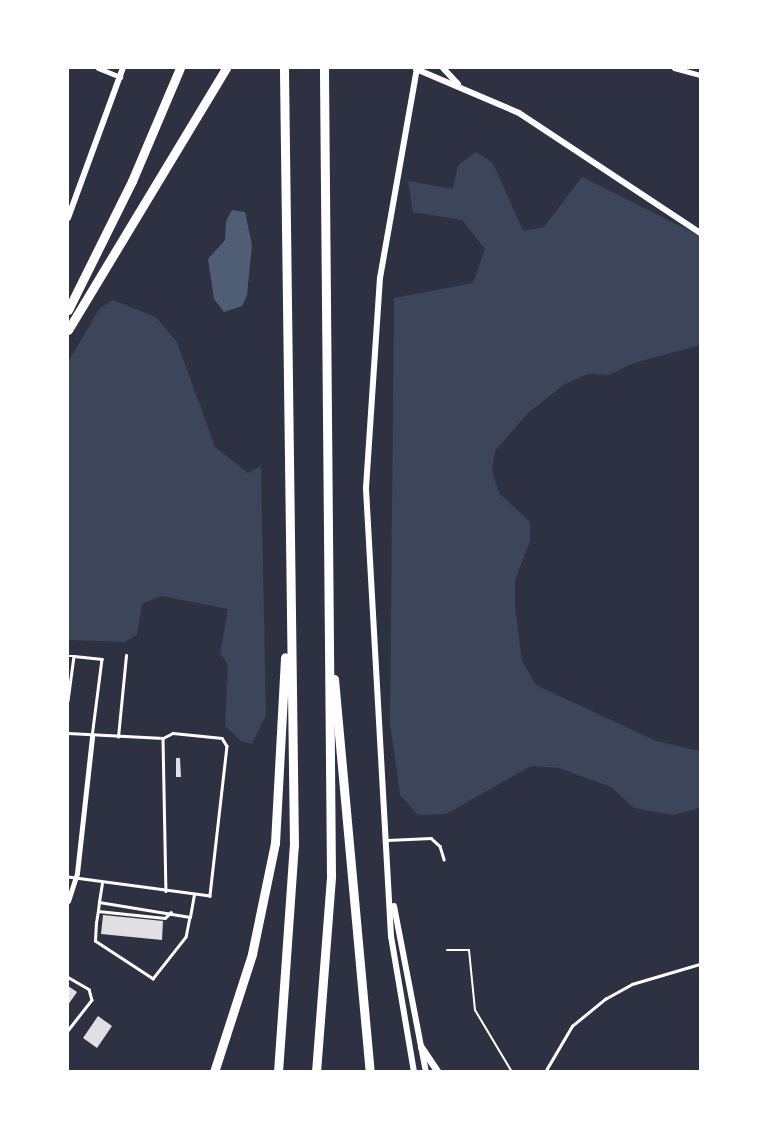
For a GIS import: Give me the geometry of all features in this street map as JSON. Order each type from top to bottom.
[{"type":"highway","points":[[68,310],[132,181],[180,68]]},
{"type":"highway","points":[[68,330],[226,68]]},
{"type":"highway","points":[[278,1072],[293,865],[284,68]]},
{"type":"highway","points":[[316,1072],[331,885],[324,68]]},
{"type":"highway","points":[[214,1072],[252,954],[275,843],[290,596]]},
{"type":"highway","points":[[329,641],[370,1072]]},
{"type":"main road","points":[[421,1047],[438,1072]]},
{"type":"street","points":[[98,68],[120,77]]},
{"type":"street","points":[[68,218],[123,68]]},
{"type":"street","points":[[414,1072],[392,936],[391,893],[368,561],[367,435],[384,246],[417,68],[459,85],[540,126],[700,233]]},
{"type":"street","points":[[443,68],[459,85]]},
{"type":"street","points":[[674,68],[700,75]]},
{"type":"street","points":[[68,901],[75,878],[92,737]]},
{"type":"street","points":[[391,893],[426,1072]]},
{"type":"lane","points":[[118,737],[126,655]]},
{"type":"lane","points":[[68,656],[102,660],[92,737]]},
{"type":"lane","points":[[68,701],[74,656]]},
{"type":"lane","points":[[68,733],[92,737],[163,738],[173,734],[222,738],[227,746],[210,896],[102,884],[68,877]]},
{"type":"lane","points":[[163,738],[166,891]]},
{"type":"lane","points":[[387,840],[431,838],[440,846],[444,858]]},
{"type":"lane","points":[[102,884],[95,941],[153,979],[186,936],[194,894]]},
{"type":"lane","points":[[99,902],[172,911],[190,917]]},
{"type":"lane","points":[[98,911],[165,918],[172,911]]},
{"type":"lane","points":[[545,1072],[572,1026],[605,999],[632,984],[700,964]]},
{"type":"lane","points":[[68,976],[89,989],[92,1000],[68,1032]]},
{"type":"path","points":[[447,950],[469,950],[471,995],[484,1030],[512,1072]]},
{"type":"shaded area","points":[[476,152],[493,163],[523,231],[544,227],[582,177],[700,236],[700,345],[634,363],[609,375],[588,374],[565,384],[528,413],[495,451],[492,470],[499,493],[530,522],[530,541],[515,580],[515,607],[522,661],[536,685],[656,741],[700,751],[700,808],[673,815],[634,808],[611,787],[559,768],[531,766],[446,814],[418,815],[400,795],[390,723],[394,298],[473,283],[485,249],[462,220],[413,212],[408,181],[453,189],[458,165]]},
{"type":"shaded area","points":[[232,210],[245,212],[252,245],[247,295],[242,306],[224,312],[214,299],[208,259],[225,240],[226,221]]},
{"type":"shaded area","points":[[113,300],[156,317],[177,342],[215,447],[248,473],[261,466],[266,715],[252,744],[241,741],[225,726],[228,665],[220,653],[228,609],[161,596],[142,604],[137,635],[125,642],[68,640],[68,362],[100,308]]},
{"type":"building","points":[[176,758],[180,758],[181,777],[176,777]]},
{"type":"building","points":[[103,915],[163,921],[162,940],[101,934]]},
{"type":"building","points":[[68,986],[77,992],[68,1005]]},
{"type":"building","points":[[98,1016],[112,1026],[97,1048],[83,1038]]}]
